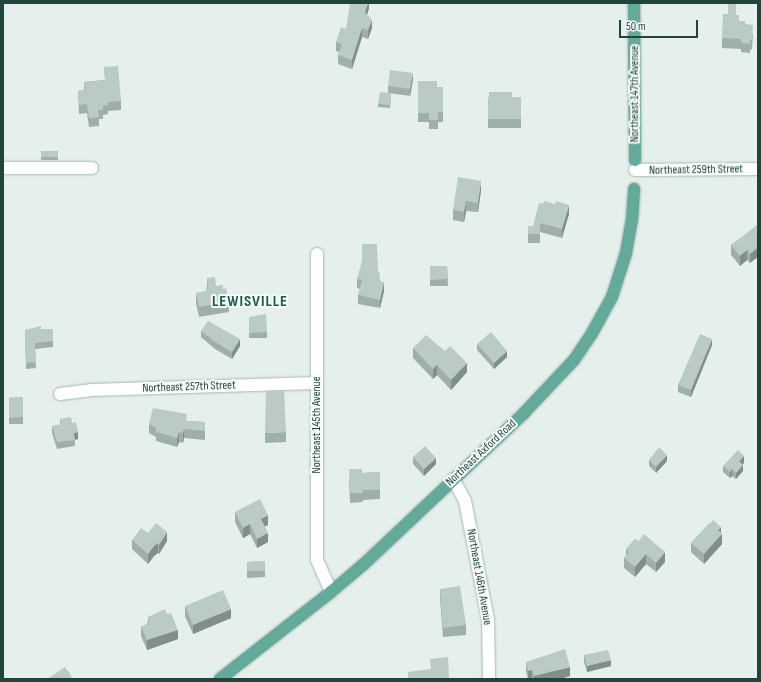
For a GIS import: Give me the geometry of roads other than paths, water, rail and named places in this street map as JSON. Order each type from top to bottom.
[{"type":"main road","name":"Northeast 147th Avenue","points":[[634,3],[635,165]]},
{"type":"main road","name":"Northeast Axford Road","points":[[220,679],[331,592],[364,564],[554,383],[574,360],[591,335],[612,297],[626,253],[632,220],[634,189]]},
{"type":"street","name":"Northeast 259th Street","points":[[635,165],[758,169]]},
{"type":"street","name":"Northeast Axford Road","points":[[634,189],[635,165]]},
{"type":"street","points":[[3,168],[92,168]]},
{"type":"street","name":"Northeast 145th Avenue","points":[[316,254],[317,560],[331,592]]},
{"type":"street","name":"Northeast 257th Street","points":[[60,394],[91,390],[317,383]]},
{"type":"street","name":"Northeast 146th Avenue","points":[[454,479],[465,501],[488,619],[489,679]]},
{"type":"district","name":"LEWISVILLE","points":[[250,302]]}]
